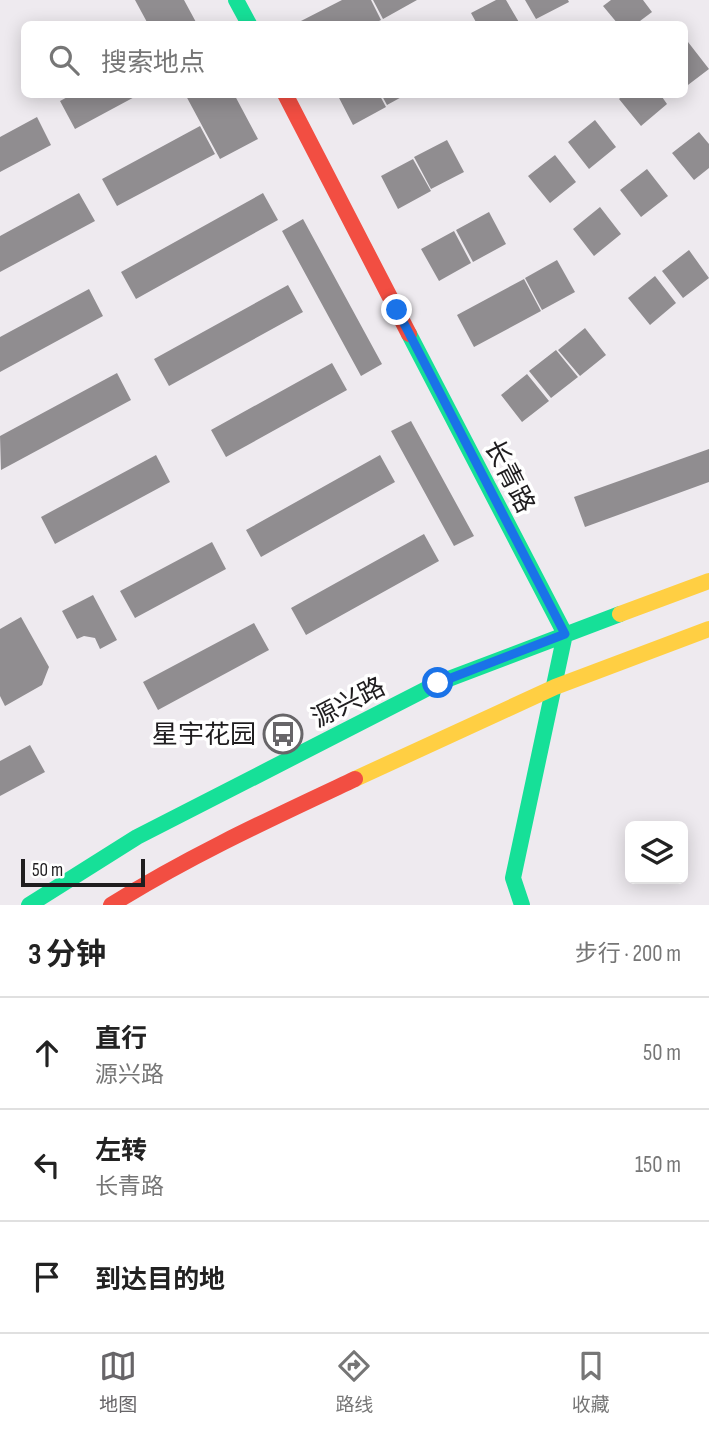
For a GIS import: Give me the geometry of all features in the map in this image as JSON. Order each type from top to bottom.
[{"type":"main road","points":[[236,0],[247,21]]},
{"type":"main road","name":"长青路","points":[[287,98],[565,634]]},
{"type":"main road","name":"源兴路","points":[[29,905],[137,837],[438,683],[709,581]]},
{"type":"main road","points":[[111,905],[158,876],[248,829],[555,687],[709,629]]},
{"type":"main road","points":[[522,905],[513,877],[565,634]]},
{"type":"building","points":[[135,0],[184,0],[195,21],[146,21]]},
{"type":"building","points":[[342,0],[371,0],[381,20],[379,21],[301,21]]},
{"type":"building","points":[[373,0],[417,0],[383,19]]},
{"type":"building","points":[[496,0],[506,0],[518,21],[475,21],[471,13]]},
{"type":"building","points":[[525,0],[568,0],[569,2],[536,19]]},
{"type":"building","points":[[611,0],[643,0],[652,12],[640,21],[616,21],[603,6]]},
{"type":"building","points":[[688,42],[709,69],[688,85]]},
{"type":"building","points":[[66,98],[133,98],[75,129],[60,101]]},
{"type":"building","points":[[187,98],[236,98],[258,139],[220,159]]},
{"type":"building","points":[[339,98],[381,98],[386,107],[353,125]]},
{"type":"building","points":[[383,98],[400,98],[387,105]]},
{"type":"building","points":[[663,98],[667,104],[641,126],[619,99]]},
{"type":"building","points":[[37,117],[51,145],[0,172],[0,137]]},
{"type":"building","points":[[595,120],[616,147],[589,169],[568,142]]},
{"type":"building","points":[[200,126],[215,154],[117,206],[102,179]]},
{"type":"building","points":[[699,132],[709,144],[709,168],[694,180],[672,153]]},
{"type":"building","points":[[447,140],[464,172],[431,189],[414,157]]},
{"type":"building","points":[[555,155],[576,182],[550,203],[528,176]]},
{"type":"building","points":[[413,159],[431,191],[398,209],[381,176]]},
{"type":"building","points":[[647,169],[668,196],[641,217],[620,190]]},
{"type":"building","points":[[79,193],[95,221],[0,272],[0,236]]},
{"type":"building","points":[[263,193],[278,220],[136,299],[121,272]]},
{"type":"building","points":[[600,207],[621,234],[594,256],[573,229]]},
{"type":"building","points":[[489,212],[506,244],[473,262],[456,230]]},
{"type":"building","points":[[303,219],[382,364],[361,376],[282,231]]},
{"type":"building","points":[[454,231],[471,263],[439,281],[421,249]]},
{"type":"building","points":[[689,250],[709,278],[683,298],[662,271]]},
{"type":"building","points":[[557,260],[575,292],[542,310],[525,278]]},
{"type":"building","points":[[655,276],[676,303],[650,325],[628,298]]},
{"type":"building","points":[[524,279],[541,311],[474,347],[457,315]]},
{"type":"building","points":[[288,285],[303,312],[169,386],[154,359]]},
{"type":"building","points":[[89,289],[103,316],[0,372],[0,337]]},
{"type":"building","points":[[585,328],[606,355],[580,376],[558,350]]},
{"type":"building","points":[[556,350],[578,377],[551,398],[529,371]]},
{"type":"building","points":[[332,363],[347,390],[226,457],[211,430]]},
{"type":"building","points":[[117,373],[131,400],[1,470],[0,436]]},
{"type":"building","points":[[527,374],[549,401],[522,422],[501,395]]},
{"type":"building","points":[[411,421],[474,536],[454,546],[391,431]]},
{"type":"building","points":[[709,449],[709,482],[585,527],[574,497]]},
{"type":"building","points":[[156,455],[170,482],[55,544],[41,517]]},
{"type":"building","points":[[380,455],[395,482],[261,557],[246,530]]},
{"type":"building","points":[[424,534],[439,561],[306,635],[291,608]]},
{"type":"building","points":[[212,542],[226,569],[135,618],[120,591]]},
{"type":"building","points":[[93,595],[117,640],[100,649],[95,638],[84,636],[77,639],[62,611]]},
{"type":"building","points":[[21,617],[49,667],[42,685],[5,706],[0,696],[0,629]]},
{"type":"building","points":[[254,623],[269,650],[158,710],[143,682]]},
{"type":"building","points":[[30,745],[45,772],[0,796],[0,761]]},
{"type":"traffic: fast","points":[[236,0],[247,21]]},
{"type":"traffic: fast","points":[[409,334],[565,634],[513,878],[522,905]]},
{"type":"traffic: fast","points":[[29,905],[137,837],[438,683],[620,614]]},
{"type":"traffic: slow","points":[[620,614],[709,581]]},
{"type":"traffic: slow","points":[[355,779],[555,687],[709,629]]},
{"type":"traffic: jam","points":[[287,98],[409,334]]},
{"type":"traffic: jam","points":[[111,905],[201,854],[355,779]]},
{"type":"place","name":"星宇花园","points":[[283,734]]},
{"type":"route","points":[[397,310],[565,634],[438,683]]}]
